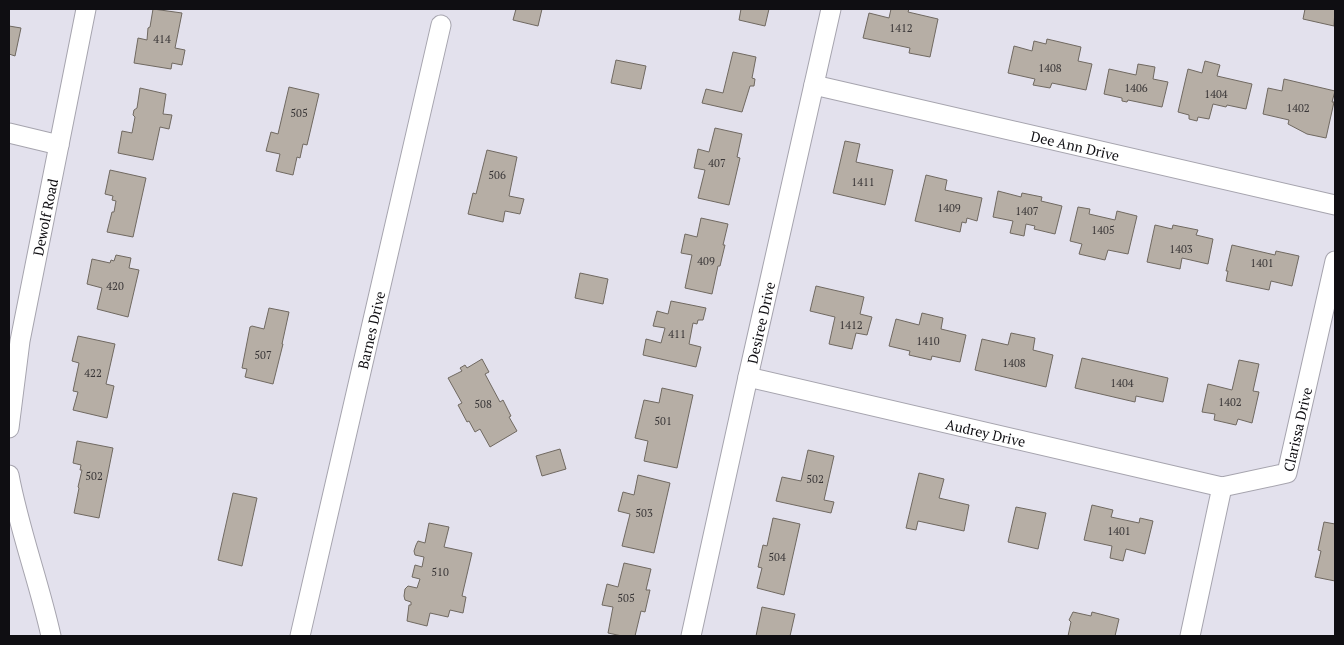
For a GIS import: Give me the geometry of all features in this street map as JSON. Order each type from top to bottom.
[{"type":"street","name":"Dewolf Road","points":[[9,416],[20,341],[86,9]]},
{"type":"street","name":"Desiree Drive","points":[[691,636],[832,9]]},
{"type":"street","name":"Barnes Drive","points":[[300,636],[441,25]]},
{"type":"street","name":"Dee Ann Drive","points":[[814,85],[1335,204]]},
{"type":"street","points":[[9,133],[59,145]]},
{"type":"street","name":"Clarissa Drive","points":[[1222,487],[1287,473],[1335,261]]},
{"type":"street","name":"Audrey Drive","points":[[748,377],[1222,487]]},
{"type":"street","points":[[9,474],[51,636]]},
{"type":"street","points":[[1190,636],[1222,487]]},
{"type":"building","points":[[153,9],[182,13],[175,48],[185,50],[182,65],[172,63],[171,69],[134,63],[138,38],[147,40]]},
{"type":"building","points":[[516,9],[542,9],[538,26],[513,20]]},
{"type":"building","points":[[741,9],[769,9],[765,26],[739,20]]},
{"type":"building","points":[[891,9],[909,9],[908,12],[938,19],[930,57],[909,53],[910,48],[863,38],[869,13],[889,18]]},
{"type":"building","points":[[1305,9],[1335,9],[1334,26],[1303,19]]},
{"type":"building","points":[[9,26],[21,28],[15,56],[9,54]]},
{"type":"building","points":[[1047,39],[1081,47],[1078,61],[1092,64],[1086,90],[1052,83],[1050,88],[1033,85],[1035,79],[1008,73],[1014,46],[1032,51],[1034,41],[1046,44]]},
{"type":"building","points":[[733,52],[756,57],[752,78],[755,79],[754,86],[750,86],[742,112],[702,103],[706,89],[723,93]]},
{"type":"building","points":[[616,60],[646,66],[641,89],[611,83]]},
{"type":"building","points":[[1205,61],[1220,65],[1217,76],[1252,84],[1246,109],[1213,104],[1209,119],[1198,117],[1197,121],[1189,119],[1189,115],[1178,112],[1188,69],[1202,73]]},
{"type":"building","points":[[1138,64],[1155,67],[1153,79],[1168,82],[1162,107],[1128,100],[1127,102],[1122,101],[1122,98],[1104,94],[1109,69],[1136,75]]},
{"type":"building","points":[[1284,79],[1335,91],[1326,138],[1307,134],[1288,124],[1289,120],[1263,114],[1268,88],[1282,91]]},
{"type":"building","points":[[289,87],[319,94],[307,145],[303,144],[300,158],[297,157],[293,175],[276,171],[280,154],[266,151],[271,132],[278,134]]},
{"type":"building","points":[[140,88],[166,94],[163,114],[172,115],[169,129],[160,127],[153,160],[118,153],[122,131],[132,133],[135,117],[133,115],[134,110],[137,108]]},
{"type":"building","points":[[715,128],[742,134],[737,157],[740,158],[729,205],[698,198],[705,170],[694,168],[698,149],[709,152]]},
{"type":"building","points":[[845,141],[860,144],[856,162],[893,170],[885,205],[833,193]]},
{"type":"building","points":[[487,150],[517,157],[509,196],[524,199],[520,214],[505,211],[503,222],[468,214],[473,193],[476,194]]},
{"type":"building","points":[[110,170],[146,178],[133,237],[107,232],[116,201],[112,200],[113,196],[105,194]]},
{"type":"building","points":[[926,175],[947,180],[945,190],[982,198],[977,221],[967,218],[966,223],[962,222],[960,232],[915,221]]},
{"type":"building","points":[[998,191],[1021,197],[1022,193],[1042,197],[1041,201],[1062,206],[1055,234],[1034,229],[1035,226],[1026,224],[1024,236],[1010,233],[1013,221],[993,217]]},
{"type":"building","points":[[1078,207],[1090,209],[1089,214],[1115,220],[1117,211],[1137,216],[1128,254],[1108,250],[1105,260],[1079,254],[1082,244],[1070,241]]},
{"type":"building","points":[[701,218],[728,224],[723,245],[725,245],[712,294],[685,288],[692,255],[681,253],[685,234],[697,237]]},
{"type":"building","points":[[1155,225],[1172,229],[1173,225],[1198,230],[1196,235],[1213,239],[1208,264],[1182,258],[1180,269],[1147,262]]},
{"type":"building","points":[[1232,245],[1275,255],[1276,251],[1299,256],[1292,286],[1271,281],[1269,290],[1226,281],[1228,271],[1226,271]]},
{"type":"building","points":[[116,255],[131,258],[129,268],[139,270],[128,317],[97,309],[102,288],[87,284],[92,259],[110,263],[111,260],[114,261]]},
{"type":"building","points":[[580,273],[608,279],[603,304],[575,298]]},
{"type":"building","points":[[816,286],[864,297],[860,314],[872,317],[867,335],[856,333],[852,349],[829,344],[835,317],[810,311]]},
{"type":"building","points":[[671,301],[706,308],[703,320],[698,320],[697,324],[693,323],[689,344],[701,347],[696,367],[643,355],[646,339],[661,343],[665,328],[653,326],[657,311],[668,314]]},
{"type":"building","points":[[269,308],[289,312],[273,384],[245,377],[247,369],[242,368],[250,327],[264,329]]},
{"type":"building","points":[[922,313],[943,318],[941,329],[966,335],[960,362],[932,356],[931,360],[909,355],[910,351],[889,346],[896,319],[919,325]]},
{"type":"building","points":[[1011,333],[1035,338],[1033,350],[1053,355],[1046,387],[975,370],[982,339],[1008,345]]},
{"type":"building","points":[[78,336],[115,344],[106,384],[114,386],[107,418],[73,410],[78,392],[73,391],[79,363],[72,361]]},
{"type":"building","points":[[1082,358],[1168,378],[1163,402],[1136,396],[1135,402],[1075,388]]},
{"type":"building","points":[[482,359],[489,372],[485,374],[500,402],[503,400],[511,416],[509,417],[517,431],[490,447],[480,429],[475,432],[469,421],[467,422],[458,405],[462,403],[448,378],[462,371],[460,368],[465,365],[467,368]]},
{"type":"building","points":[[1239,360],[1259,364],[1253,391],[1259,392],[1252,423],[1238,419],[1236,425],[1214,420],[1215,414],[1202,412],[1208,384],[1232,390]]},
{"type":"building","points":[[662,388],[693,395],[677,468],[644,461],[648,441],[635,438],[644,400],[659,403]]},
{"type":"building","points":[[77,441],[113,448],[99,518],[74,513],[82,470],[80,470],[81,465],[73,463]]},
{"type":"building","points":[[560,449],[566,469],[542,476],[536,456]]},
{"type":"building","points":[[808,450],[834,456],[824,500],[834,502],[831,513],[776,501],[782,477],[801,481]]},
{"type":"building","points":[[919,473],[944,479],[939,498],[969,505],[964,531],[918,521],[916,530],[906,528]]},
{"type":"building","points":[[638,475],[670,483],[654,553],[622,546],[630,514],[618,511],[623,492],[634,495]]},
{"type":"building","points":[[233,493],[257,498],[242,566],[218,560]]},
{"type":"building","points":[[1092,505],[1113,510],[1111,517],[1139,523],[1140,518],[1153,521],[1145,554],[1126,549],[1123,561],[1110,558],[1112,546],[1084,540]]},
{"type":"building","points":[[1016,507],[1046,513],[1038,549],[1008,542]]},
{"type":"building","points":[[773,518],[800,524],[784,595],[757,588],[762,568],[758,567],[763,545],[767,546]]},
{"type":"building","points":[[1324,522],[1335,524],[1335,581],[1315,577],[1321,551],[1318,550]]},
{"type":"building","points":[[429,523],[449,527],[444,547],[472,553],[462,596],[466,597],[463,613],[450,610],[448,617],[430,613],[427,626],[407,621],[411,602],[405,600],[404,596],[405,589],[408,586],[417,588],[420,579],[412,577],[415,565],[422,567],[424,557],[415,555],[414,551],[418,541],[425,543]]},
{"type":"building","points":[[624,563],[651,569],[646,590],[650,590],[645,612],[641,611],[635,636],[608,633],[613,607],[602,605],[607,584],[618,587]]},
{"type":"building","points":[[762,607],[795,614],[790,636],[756,636]]},
{"type":"building","points":[[1073,612],[1091,616],[1092,612],[1119,619],[1115,636],[1068,636],[1071,622],[1069,620]]}]
